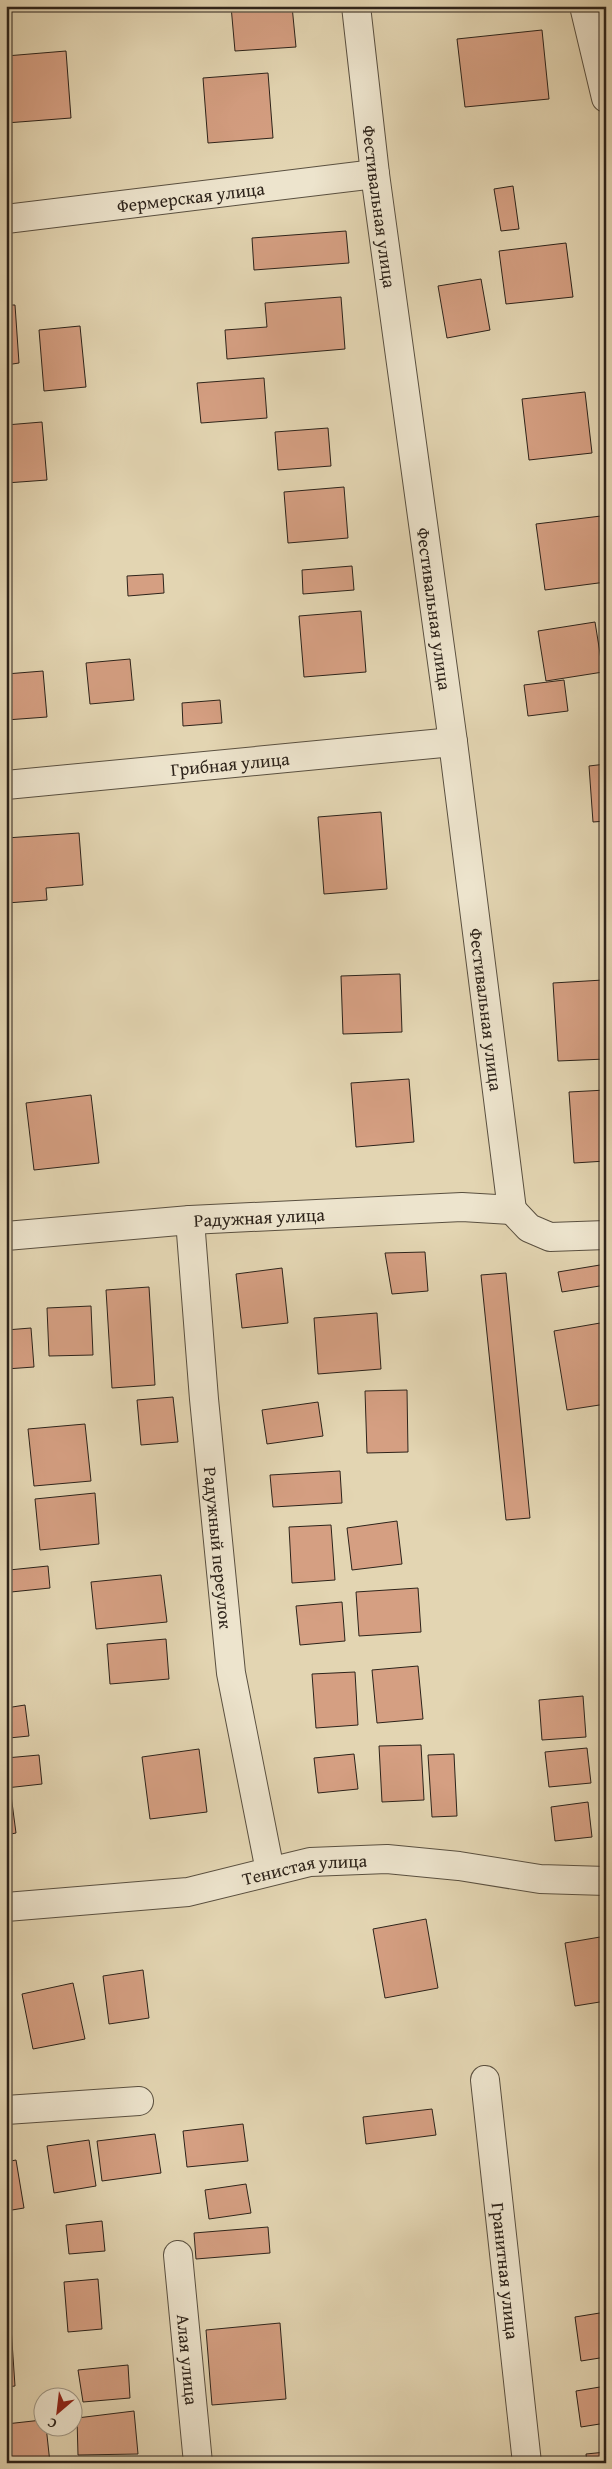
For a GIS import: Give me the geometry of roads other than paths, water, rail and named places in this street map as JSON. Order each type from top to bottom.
[{"type":"street","name":"Фестивальная улица","points":[[356,6],[374,174],[453,742],[512,1210]]},
{"type":"street","points":[[584,6],[606,98]]},
{"type":"street","name":"Фермерская улица","points":[[6,219],[374,174]]},
{"type":"street","name":"Грибная улица","points":[[6,785],[453,742]]},
{"type":"street","name":"Радужная улица","points":[[6,1236],[190,1220],[462,1207],[512,1210]]},
{"type":"street","points":[[512,1210],[529,1228],[550,1237],[606,1235]]},
{"type":"street","name":"Радужный переулок","points":[[190,1220],[204,1399],[231,1673],[270,1871]]},
{"type":"street","name":"Тенистая улица","points":[[6,1907],[188,1892],[310,1862],[387,1859],[459,1866],[540,1879],[606,1881]]},
{"type":"street","name":"Гранитная улица","points":[[485,2080],[527,2463]]},
{"type":"street","points":[[6,2110],[139,2101]]},
{"type":"street","name":"Алая улица","points":[[178,2255],[198,2463]]}]
